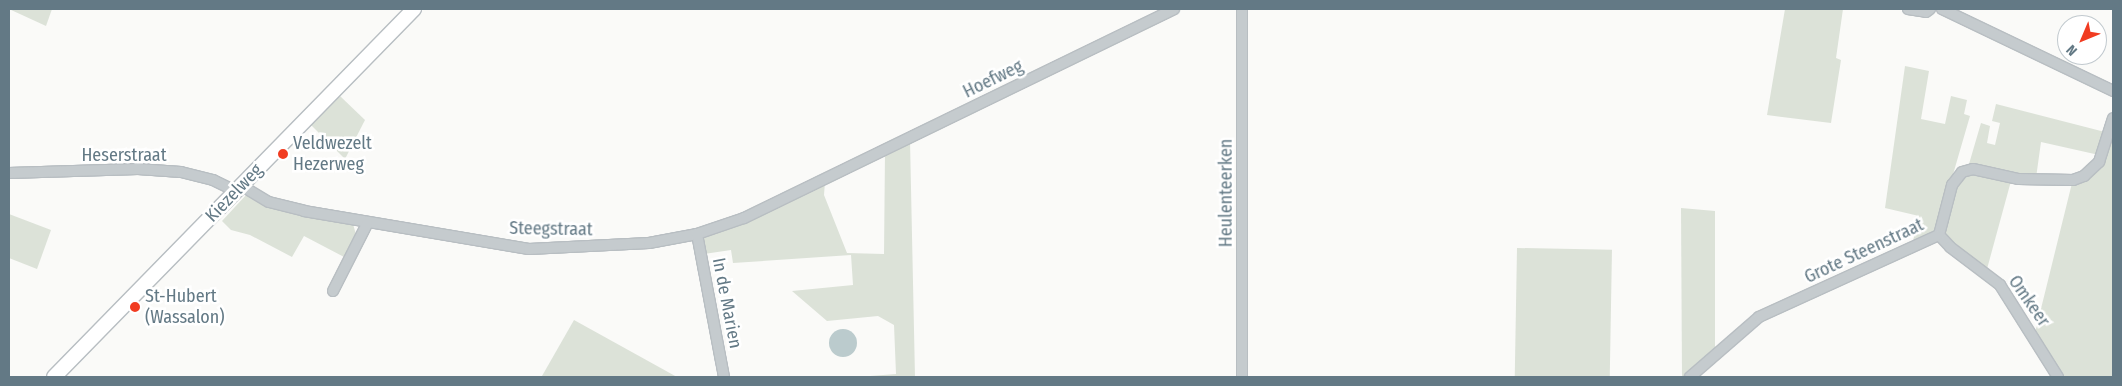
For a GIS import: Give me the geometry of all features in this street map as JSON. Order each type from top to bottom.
[{"type":"main road","name":"Kiezelweg","points":[[54,377],[414,9]]},
{"type":"street","name":"Hoefweg","points":[[826,179],[1174,9]]},
{"type":"street","name":"Heulenteerken","points":[[1242,9],[1242,377]]},
{"type":"street","points":[[1908,9],[1926,12],[1930,9]]},
{"type":"street","points":[[1942,9],[2113,91]]},
{"type":"street","name":"Grote Steenstraat","points":[[1690,377],[1759,317],[1939,235],[1952,185],[1962,172],[1973,169],[2019,179],[2073,180],[2084,176],[2099,162],[2113,118]]},
{"type":"street","name":"Heserstraat","points":[[9,173],[138,169],[181,172],[239,188]]},
{"type":"street","name":"Steegstraat","points":[[239,188],[269,202],[367,224],[529,249],[649,243],[697,234],[744,218],[826,179]]},
{"type":"street","points":[[334,291],[367,224]]},
{"type":"street","name":"In de Marien","points":[[697,234],[724,377]]},
{"type":"street","name":"Omkeer","points":[[1939,235],[1950,247],[2000,285],[2058,377]]},
{"type":"shaded area","points":[[9,9],[52,9],[46,26]]},
{"type":"shaded area","points":[[1785,9],[1843,9],[1836,58],[1841,60],[1831,123],[1767,115]]},
{"type":"shaded area","points":[[1905,66],[1929,71],[1921,119],[1945,124],[1951,96],[1967,100],[1964,114],[1970,116],[1938,226],[1934,234],[1912,245],[1919,216],[1885,208]]},
{"type":"shaded area","points":[[340,96],[365,120],[345,159],[311,125]]},
{"type":"shaded area","points":[[1996,104],[2105,132],[2099,155],[2041,142],[2036,178],[1969,164],[1981,123],[1990,126],[1987,143],[1995,145],[2000,123],[1992,121]]},
{"type":"shaded area","points":[[2113,126],[2113,377],[2061,377],[2035,333],[2072,183],[2084,178]]},
{"type":"shaded area","points":[[910,140],[915,377],[857,377],[896,374],[894,325],[878,316],[827,321],[792,291],[853,285],[851,255],[733,263],[731,250],[704,254],[702,241],[704,237],[825,182],[824,195],[847,253],[884,254],[885,152]]},
{"type":"shaded area","points":[[1973,171],[2011,181],[1987,269],[1946,239],[1945,233],[1960,178]]},
{"type":"shaded area","points":[[247,194],[353,224],[357,238],[346,258],[304,236],[292,257],[250,235],[231,230],[222,221]]},
{"type":"shaded area","points":[[1681,208],[1715,211],[1715,349],[1685,377],[1682,377]]},
{"type":"shaded area","points":[[9,214],[51,230],[37,269],[9,258]]},
{"type":"shaded area","points":[[1517,248],[1612,250],[1610,377],[1515,377]]},
{"type":"shaded area","points":[[574,320],[677,377],[542,376]]},
{"type":"shaded area","points":[[843,329],[853,333],[857,343],[853,353],[843,357],[833,353],[829,343],[833,333]]},
{"type":"place","name":"Veldwezelt Hezerweg","points":[[283,154]]},
{"type":"place","name":"St-Hubert (Wassalon)","points":[[135,307]]}]
